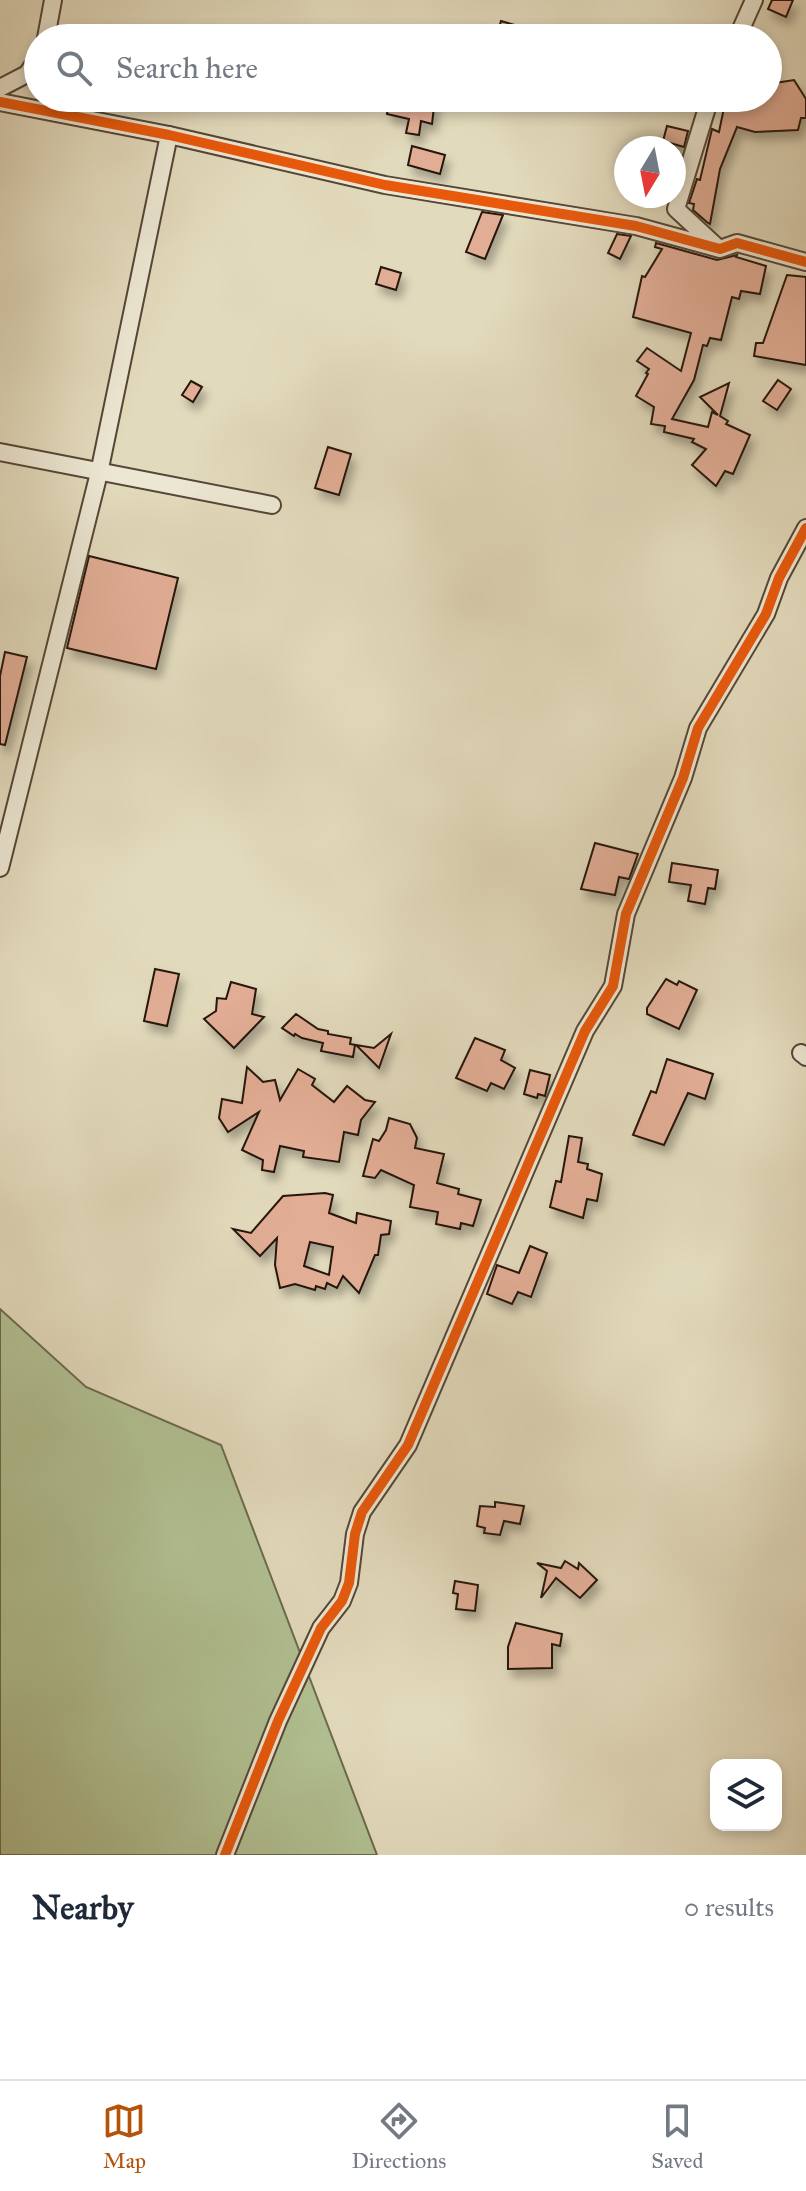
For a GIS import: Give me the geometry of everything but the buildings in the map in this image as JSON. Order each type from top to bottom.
[{"type":"street","points":[[49,24],[53,0]]},
{"type":"street","points":[[743,24],[754,0]]},
{"type":"street","points":[[0,88],[24,76]]},
{"type":"street","points":[[0,102],[24,107]]},
{"type":"street","points":[[51,112],[169,135],[385,185],[636,226],[720,249],[737,243],[806,262]]},
{"type":"street","points":[[706,112],[676,209],[720,249]]},
{"type":"street","points":[[0,868],[99,473],[169,135]]},
{"type":"street","points":[[0,452],[272,505]]},
{"type":"street","points":[[225,1855],[278,1721],[321,1628],[342,1601],[349,1583],[355,1534],[362,1512],[408,1445],[585,1031],[613,986],[626,914],[683,778],[698,728],[766,614],[779,578],[806,528]]},
{"type":"green space","points":[[0,1309],[86,1387],[221,1445],[377,1855],[0,1855]]},
{"type":"cycle path","points":[[0,102],[24,107]]},
{"type":"cycle path","points":[[51,112],[169,135],[385,185],[636,226],[720,249],[737,243],[806,262]]},
{"type":"cycle path","points":[[225,1855],[278,1721],[321,1628],[342,1601],[349,1583],[355,1534],[362,1512],[408,1445],[585,1031],[613,986],[626,914],[683,778],[698,728],[766,614],[779,578],[806,528]]}]
